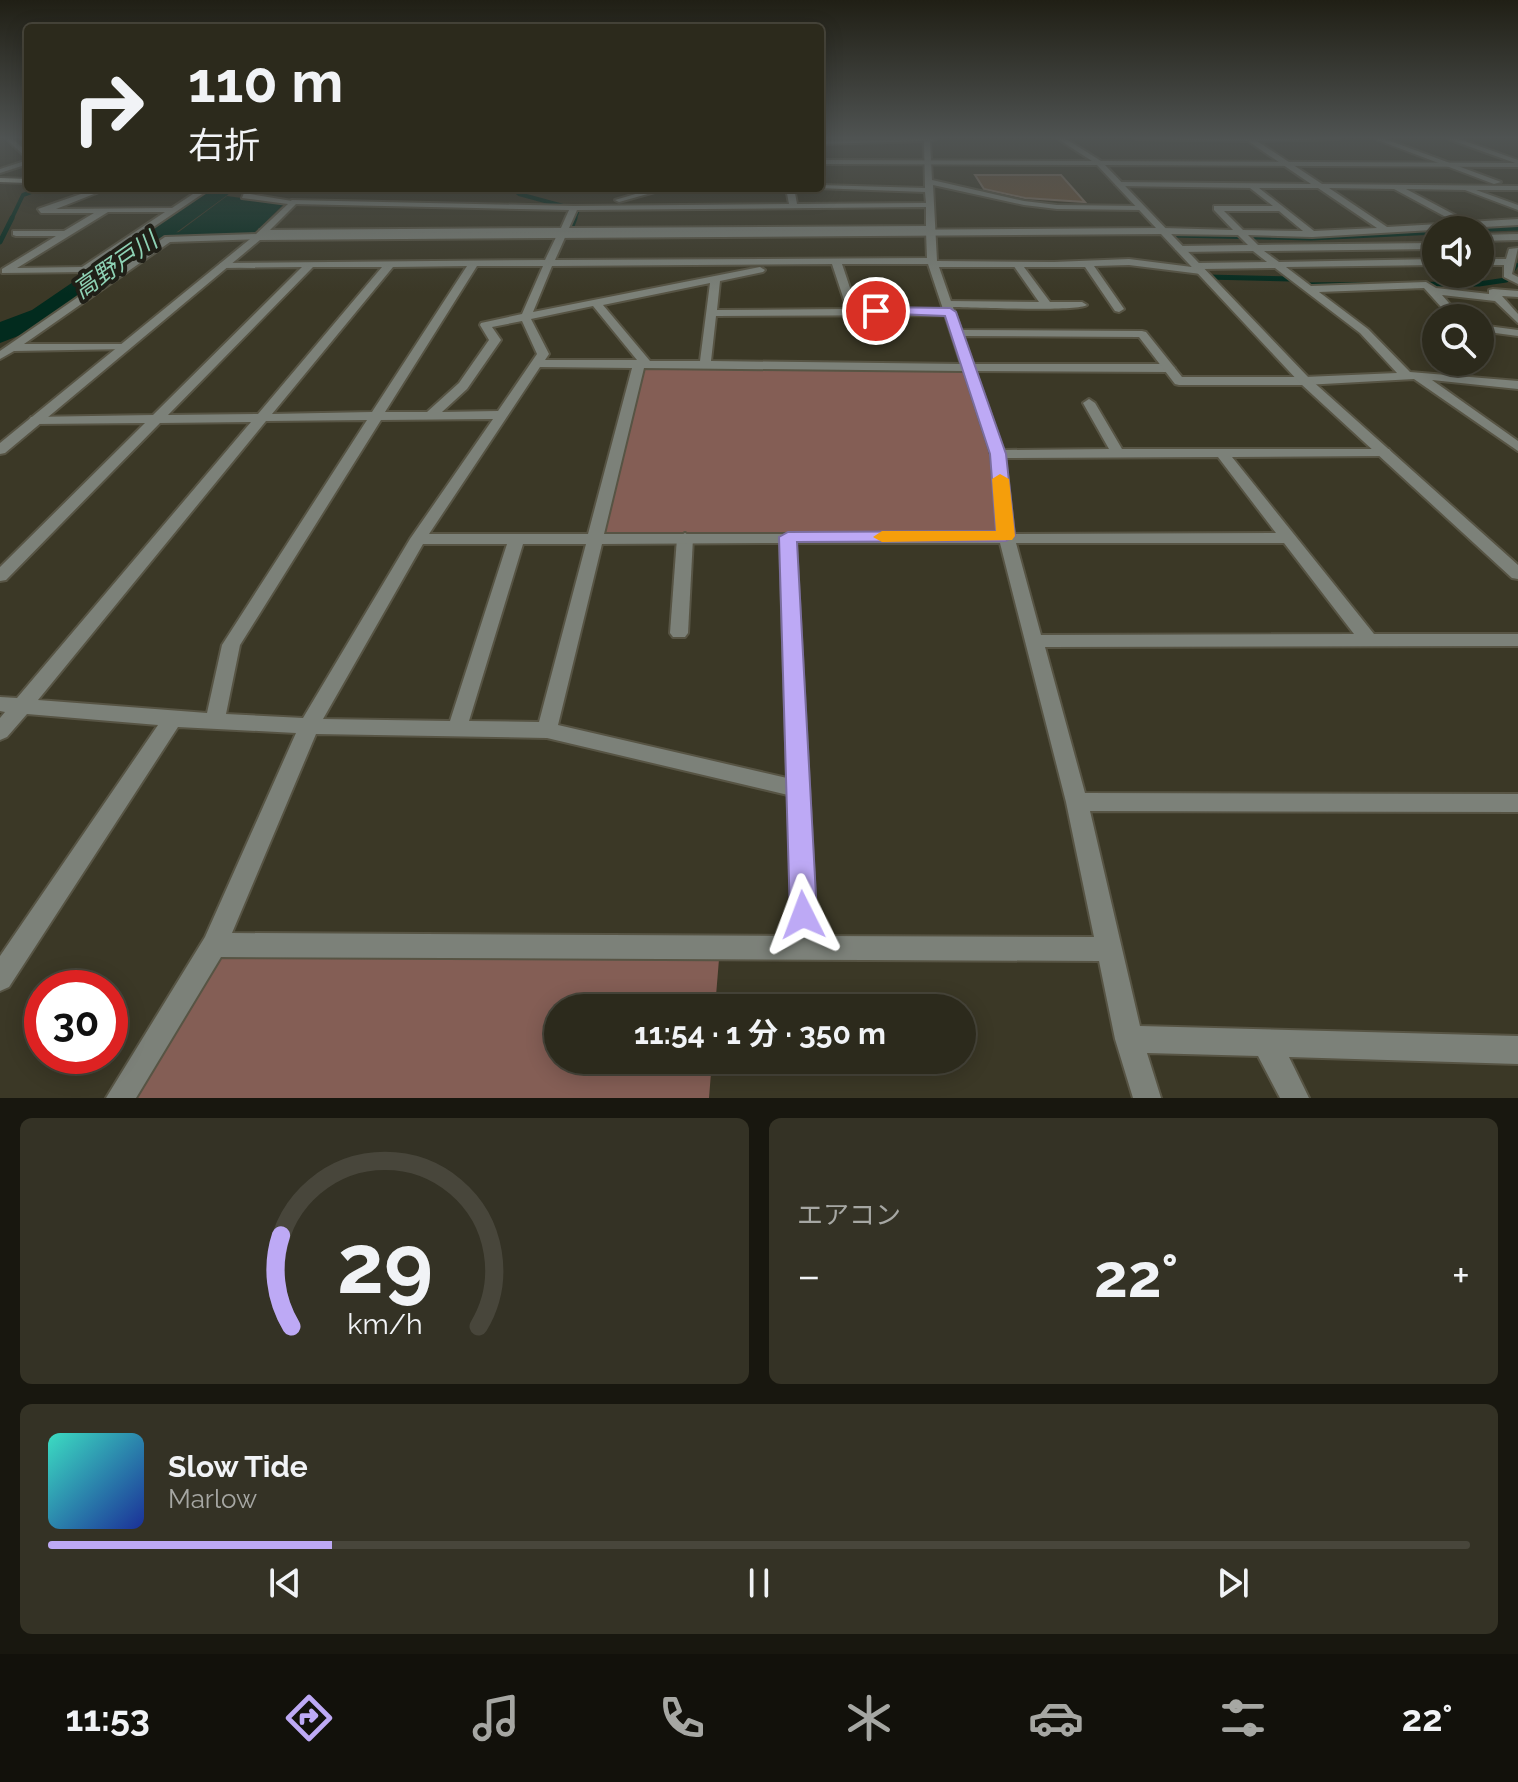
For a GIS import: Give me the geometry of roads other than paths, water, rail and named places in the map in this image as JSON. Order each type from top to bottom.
[{"type":"street","points":[[930,190],[933,262],[998,454],[1006,536],[1077,802],[1129,1039],[1147,1098]]},
{"type":"street","points":[[946,190],[1003,205],[1141,208]]},
{"type":"street","points":[[1125,190],[1305,381],[1518,574]]},
{"type":"street","points":[[1257,190],[1312,234]]},
{"type":"street","points":[[1328,190],[1386,230]]},
{"type":"street","points":[[1403,190],[1450,216]]},
{"type":"street","points":[[1468,190],[1518,208]]},
{"type":"street","points":[[94,192],[41,211],[173,210]]},
{"type":"street","points":[[106,210],[5,271],[84,270],[201,192]]},
{"type":"street","points":[[248,192],[245,196],[294,202],[574,208],[931,205]]},
{"type":"street","points":[[574,208],[656,192]]},
{"type":"street","points":[[791,192],[793,206]]},
{"type":"street","points":[[0,450],[261,235],[294,202]]},
{"type":"street","points":[[120,1098],[214,945],[309,726],[418,539],[543,354],[526,319],[574,208]]},
{"type":"street","points":[[1280,209],[1217,208],[1255,248],[1364,331],[1412,376],[1514,441]]},
{"type":"street","points":[[1494,225],[1515,224]]},
{"type":"street","points":[[0,356],[168,239],[261,235],[563,233],[1163,231],[1312,234],[1422,228]]},
{"type":"street","points":[[16,233],[67,234]]},
{"type":"street","points":[[1494,238],[1518,237]]},
{"type":"street","points":[[1180,249],[1422,246]]},
{"type":"street","points":[[1518,251],[1512,251],[1507,275],[1518,281]]},
{"type":"street","points":[[224,265],[805,262],[1018,265],[1129,262],[1198,268],[1422,262]]},
{"type":"street","points":[[430,416],[463,386],[495,340],[485,325],[526,319],[716,277],[805,262]]},
{"type":"street","points":[[836,262],[852,310]]},
{"type":"street","points":[[1494,262],[1510,262]]},
{"type":"street","points":[[215,721],[231,645],[474,263]]},
{"type":"street","points":[[0,732],[390,264]]},
{"type":"street","points":[[1088,264],[1119,309]]},
{"type":"street","points":[[0,576],[310,265]]},
{"type":"street","points":[[1018,265],[1047,305]]},
{"type":"street","points":[[705,365],[716,277]]},
{"type":"street","points":[[1310,289],[1426,285],[1445,304]]},
{"type":"street","points":[[1433,291],[1498,298]]},
{"type":"street","points":[[1518,294],[1493,292],[1518,320]]},
{"type":"street","points":[[596,303],[642,363]]},
{"type":"street","points":[[711,313],[1082,305]]},
{"type":"street","points":[[1494,330],[1518,333]]},
{"type":"street","points":[[958,333],[1142,334],[1179,381],[1305,381],[1412,376],[1518,385]]},
{"type":"street","points":[[11,348],[125,347]]},
{"type":"street","points":[[537,363],[1169,368]]},
{"type":"street","points":[[547,730],[642,363]]},
{"type":"street","points":[[1089,403],[1117,452]]},
{"type":"street","points":[[36,420],[501,415]]},
{"type":"street","points":[[1221,452],[1370,642]]},
{"type":"street","points":[[998,454],[1384,452]]},
{"type":"street","points":[[788,537],[805,947]]},
{"type":"street","points":[[457,729],[517,538]]},
{"type":"street","points":[[679,633],[685,538]]},
{"type":"street","points":[[418,539],[1288,538]]},
{"type":"street","points":[[1034,641],[1518,640]]},
{"type":"street","points":[[0,704],[173,719],[309,726],[547,730],[798,789]]},
{"type":"street","points":[[0,978],[173,719]]},
{"type":"street","points":[[1077,802],[1518,803]]},
{"type":"street","points":[[214,945],[1110,949]]},
{"type":"street","points":[[1129,1039],[1518,1050]]},
{"type":"street","points":[[1267,1045],[1295,1098]]},
{"type":"waterway","points":[[11,220],[23,195],[31,192]]},
{"type":"waterway","name":"高野戸川","points":[[0,333],[43,316],[220,192]]},
{"type":"waterway","points":[[516,192],[578,210],[574,220]]},
{"type":"waterway","points":[[569,234],[575,218]]},
{"type":"waterway","points":[[0,242],[11,220]]},
{"type":"waterway","points":[[1494,229],[1518,228]]},
{"type":"waterway","points":[[1166,231],[1175,235],[1311,238],[1422,233]]},
{"type":"waterway","points":[[157,235],[253,234]]},
{"type":"waterway","points":[[1206,277],[1292,279],[1301,285],[1479,284],[1506,280],[1516,265]]}]
